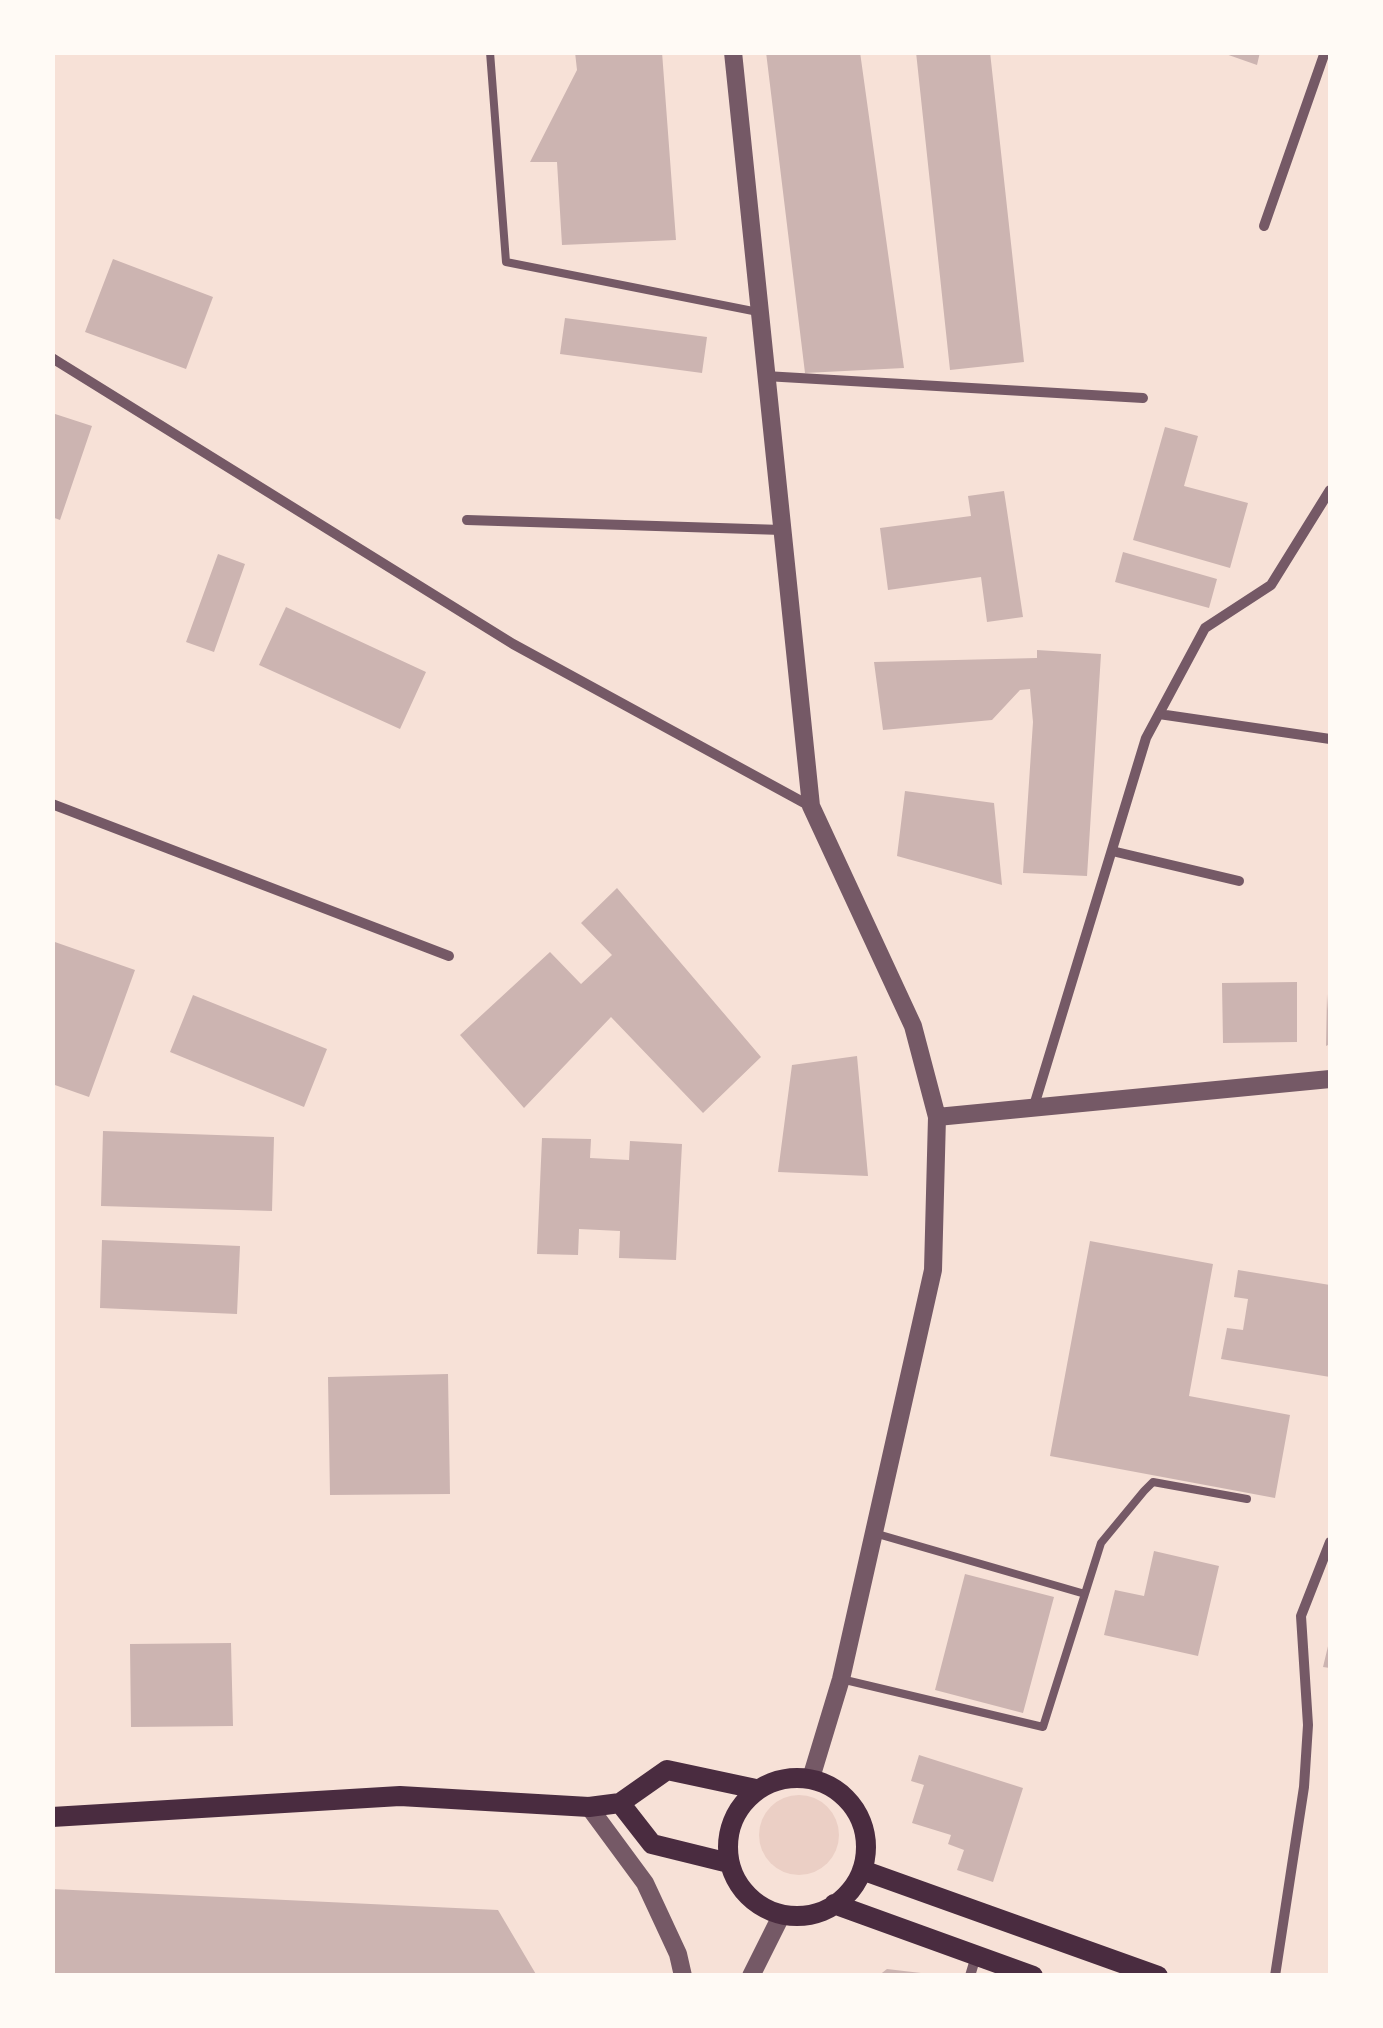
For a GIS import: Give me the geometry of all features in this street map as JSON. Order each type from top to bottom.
[{"type":"main road","points":[[52,1817],[400,1796],[589,1807],[620,1803],[667,1770],[756,1790]]},
{"type":"main road","points":[[793,1776],[811,1778],[836,1789],[855,1806],[866,1825],[862,1870],[834,1904],[815,1914],[780,1916],[752,1901],[736,1883],[729,1863],[728,1836],[738,1812],[756,1790],[793,1776]]},
{"type":"main road","points":[[620,1803],[652,1844],[729,1863]]},
{"type":"main road","points":[[862,1870],[1158,1976]]},
{"type":"main road","points":[[834,1904],[973,1965],[1032,1976]]},
{"type":"street","points":[[732,52],[811,806],[913,1026],[937,1118],[932,1270],[841,1680],[811,1778]]},
{"type":"street","points":[[1264,226],[1325,52]]},
{"type":"street","points":[[52,358],[513,644],[811,806]]},
{"type":"street","points":[[766,376],[1143,398]]},
{"type":"street","points":[[1033,1110],[1146,738],[1205,628],[1271,585],[1326,506],[1330,490]]},
{"type":"street","points":[[467,520],[782,530]]},
{"type":"street","points":[[1159,714],[1330,739]]},
{"type":"street","points":[[52,804],[449,956]]},
{"type":"street","points":[[1112,851],[1240,881]]},
{"type":"street","points":[[937,1118],[1330,1079]]},
{"type":"street","points":[[1274,1976],[1304,1787],[1308,1725],[1301,1616],[1330,1542]]},
{"type":"street","points":[[589,1807],[645,1883],[678,1954],[683,1976]]},
{"type":"street","points":[[751,1976],[780,1916]]},
{"type":"lane","points":[[490,52],[506,262],[762,313]]},
{"type":"lane","points":[[841,1680],[1043,1728],[1101,1544],[1153,1482],[1247,1499]]},
{"type":"lane","points":[[874,1533],[1084,1594]]},
{"type":"shaded area","points":[[799,1795],[814,1798],[827,1807],[836,1820],[836,1850],[827,1863],[814,1872],[799,1875],[784,1872],[771,1863],[762,1850],[759,1835],[762,1820],[771,1807],[784,1798]]},
{"type":"building","points":[[575,52],[662,52],[676,240],[562,245],[557,162],[530,162],[577,70]]},
{"type":"building","points":[[766,52],[860,52],[904,368],[805,373]]},
{"type":"building","points":[[916,52],[990,52],[1024,362],[950,370]]},
{"type":"building","points":[[1220,52],[1260,52],[1257,65]]},
{"type":"building","points":[[113,259],[213,297],[186,369],[85,332]]},
{"type":"building","points":[[565,318],[707,337],[702,373],[560,354]]},
{"type":"building","points":[[52,413],[92,426],[60,520],[52,517]]},
{"type":"building","points":[[1165,427],[1198,436],[1184,486],[1248,503],[1230,568],[1133,540]]},
{"type":"building","points":[[1004,491],[1023,617],[987,622],[981,577],[888,590],[880,528],[971,516],[968,496]]},
{"type":"building","points":[[1123,552],[1217,579],[1209,608],[1115,582]]},
{"type":"building","points":[[218,554],[245,564],[214,652],[186,642]]},
{"type":"building","points":[[286,607],[426,672],[400,729],[259,665]]},
{"type":"building","points":[[1037,650],[1101,654],[1087,876],[1023,873],[1033,722],[1030,689],[1020,690],[992,720],[883,730],[874,662],[1037,658]]},
{"type":"building","points":[[905,791],[994,803],[1002,885],[897,856]]},
{"type":"building","points":[[617,888],[761,1057],[703,1113],[611,1017],[524,1108],[460,1035],[550,952],[581,984],[612,955],[581,923]]},
{"type":"building","points":[[52,941],[135,970],[89,1097],[52,1084]]},
{"type":"building","points":[[1297,982],[1297,1042],[1223,1043],[1222,983]]},
{"type":"building","points":[[1327,994],[1330,1044],[1326,1046]]},
{"type":"building","points":[[193,995],[327,1049],[304,1107],[170,1052]]},
{"type":"building","points":[[857,1056],[868,1176],[778,1172],[792,1065]]},
{"type":"building","points":[[103,1131],[274,1137],[272,1211],[101,1206]]},
{"type":"building","points":[[542,1138],[591,1139],[590,1158],[629,1160],[630,1141],[682,1144],[676,1260],[619,1258],[620,1231],[579,1229],[578,1255],[537,1254]]},
{"type":"building","points":[[102,1240],[240,1246],[237,1314],[100,1308]]},
{"type":"building","points":[[1090,1241],[1213,1264],[1189,1396],[1290,1415],[1275,1498],[1050,1456]]},
{"type":"building","points":[[1238,1270],[1330,1285],[1330,1377],[1221,1359],[1227,1328],[1243,1330],[1248,1299],[1234,1297]]},
{"type":"building","points":[[448,1374],[450,1494],[330,1495],[328,1377]]},
{"type":"building","points":[[1154,1551],[1219,1566],[1198,1656],[1104,1635],[1115,1590],[1144,1596]]},
{"type":"building","points":[[965,1574],[1054,1597],[1023,1713],[935,1690]]},
{"type":"building","points":[[1330,1642],[1330,1668],[1323,1667]]},
{"type":"building","points":[[231,1643],[233,1726],[131,1727],[130,1644]]},
{"type":"building","points":[[919,1755],[1023,1788],[993,1882],[957,1870],[964,1850],[948,1844],[951,1835],[912,1823],[924,1785],[911,1781]]},
{"type":"building","points":[[52,1889],[498,1910],[537,1976],[52,1976]]},
{"type":"building","points":[[887,1969],[921,1973],[878,1976]]}]
